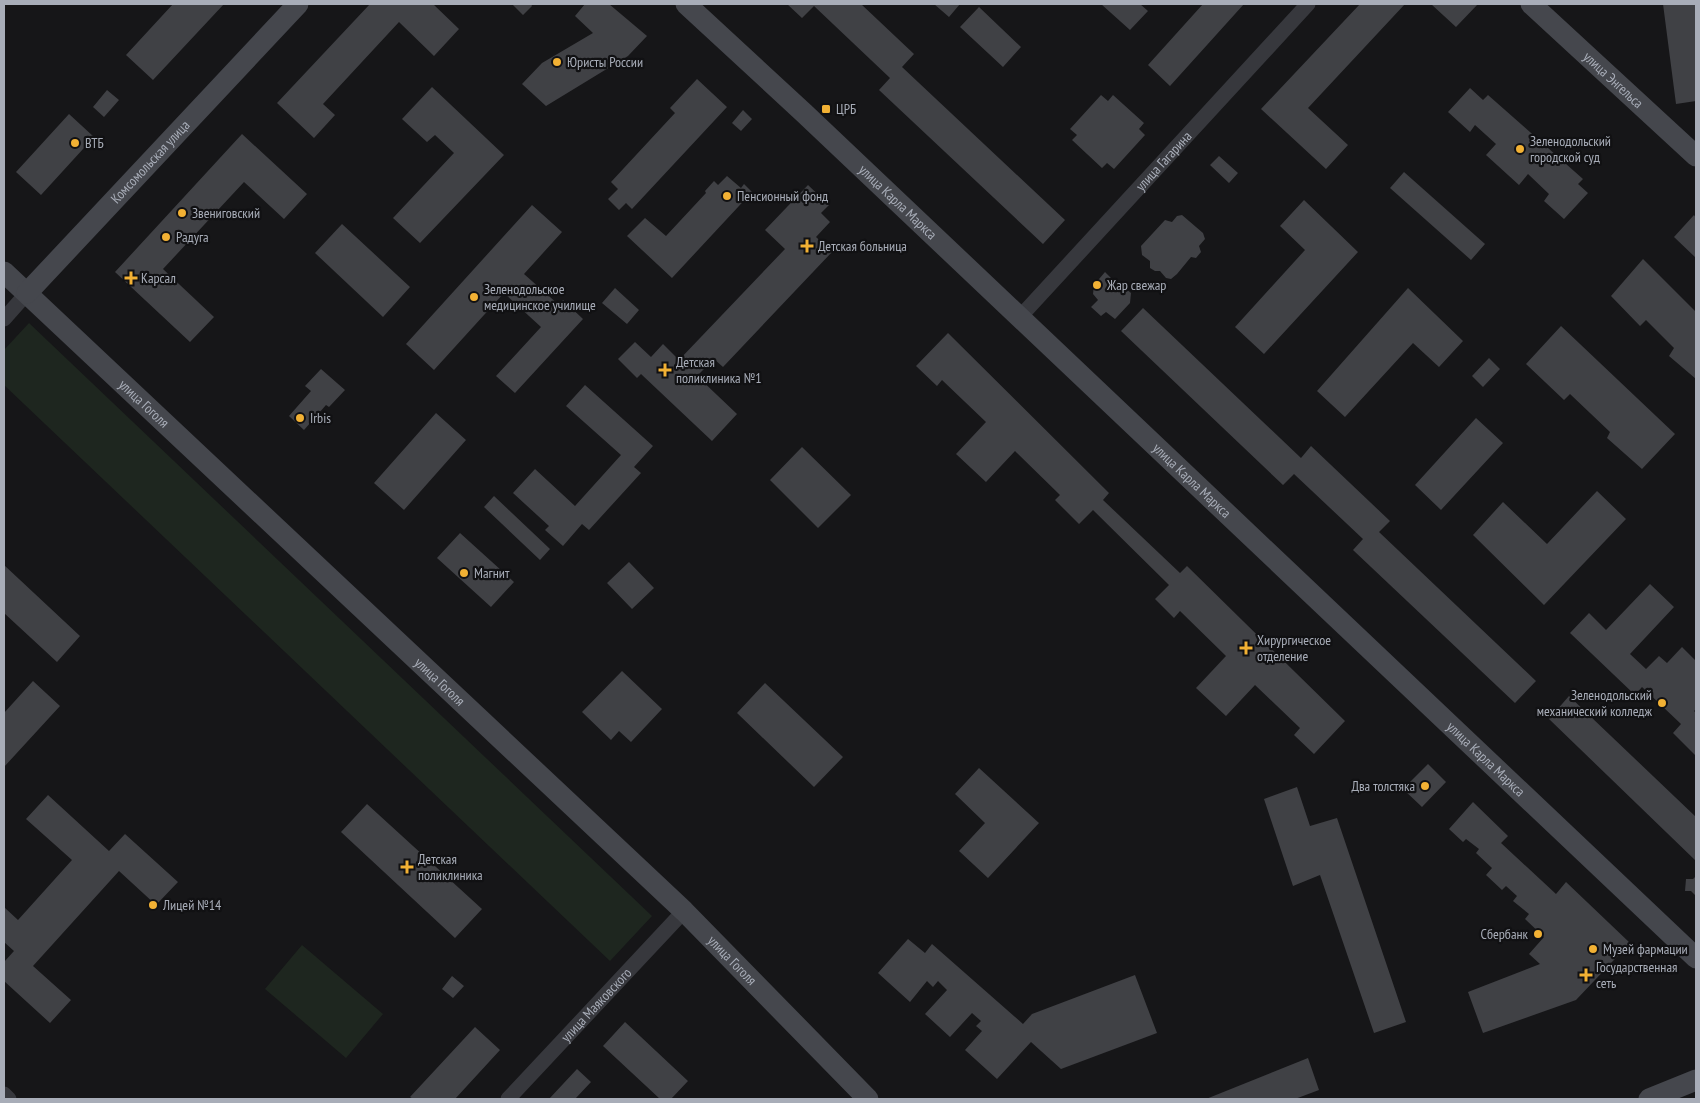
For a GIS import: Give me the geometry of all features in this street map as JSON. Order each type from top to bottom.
[{"type":"street","name":"Комсомольская улица","points":[[4,319],[298,4]]},
{"type":"street","name":"улица Карла Маркса","points":[[686,4],[1020,317],[1696,958]]},
{"type":"street","name":"улица Гагарина","points":[[1020,317],[1308,4]]},
{"type":"street","name":"улица Энгельса","points":[[1531,4],[1696,156]]},
{"type":"street","name":"улица Гоголя","points":[[4,272],[684,911],[849,1082],[868,1099]]},
{"type":"street","name":"улица Маяковского","points":[[508,1099],[684,911]]},
{"type":"street","points":[[1649,1099],[1696,1080]]},
{"type":"street","points":[[4,1094],[9,1099]]},
{"type":"shaded area","points":[[29,323],[652,916],[610,961],[4,385],[4,350]]},
{"type":"shaded area","points":[[302,945],[383,1014],[346,1058],[265,989]]},
{"type":"building","points":[[173,4],[224,4],[153,80],[126,55]]},
{"type":"building","points":[[370,4],[433,4],[459,29],[434,56],[399,22],[323,104],[335,115],[314,138],[277,103]]},
{"type":"building","points":[[512,4],[531,4],[532,6],[523,15]]},
{"type":"building","points":[[585,4],[609,4],[647,36],[628,56],[546,106],[522,84],[542,63],[593,33],[575,16]]},
{"type":"building","points":[[787,4],[861,4],[914,54],[902,67],[1065,220],[1043,244],[879,90],[890,78],[814,6],[802,18]]},
{"type":"building","points":[[934,4],[960,4],[949,17]]},
{"type":"building","points":[[1101,4],[1140,4],[1148,11],[1130,30]]},
{"type":"building","points":[[1203,4],[1244,4],[1170,86],[1148,65]]},
{"type":"building","points":[[1360,4],[1405,4],[1308,108],[1348,145],[1326,169],[1261,109]]},
{"type":"building","points":[[1431,4],[1478,4],[1456,27]]},
{"type":"building","points":[[1663,4],[1695,4],[1696,101],[1676,104]]},
{"type":"building","points":[[979,7],[1021,47],[1003,67],[960,27]]},
{"type":"building","points":[[697,79],[727,107],[632,209],[626,203],[619,210],[608,199],[618,189],[611,182],[675,113],[670,108]]},
{"type":"building","points":[[432,87],[504,155],[420,243],[393,218],[454,153],[435,135],[427,142],[402,119]]},
{"type":"building","name":"Зеленодольский городской суд","points":[[1470,88],[1483,100],[1488,95],[1583,179],[1578,184],[1588,193],[1564,219],[1544,201],[1549,194],[1528,174],[1519,185],[1486,155],[1496,144],[1475,125],[1470,132],[1448,112]]},
{"type":"building","points":[[107,90],[119,100],[104,117],[93,107]]},
{"type":"building","points":[[1101,95],[1108,101],[1113,95],[1144,123],[1139,129],[1145,135],[1114,169],[1107,163],[1102,168],[1072,140],[1077,135],[1070,129]]},
{"type":"building","points":[[743,110],[752,119],[741,131],[732,123]]},
{"type":"building","points":[[69,114],[94,137],[41,195],[16,172]]},
{"type":"building","points":[[242,134],[307,194],[284,219],[244,182],[163,269],[214,317],[190,342],[115,272]]},
{"type":"building","points":[[1219,156],[1238,173],[1229,183],[1210,165]]},
{"type":"building","points":[[1404,172],[1485,244],[1471,260],[1390,188]]},
{"type":"building","points":[[727,176],[741,188],[744,184],[752,192],[672,278],[627,236],[645,218],[666,236],[706,193],[705,191],[714,181],[718,185]]},
{"type":"building","points":[[808,185],[829,205],[821,213],[830,222],[816,237],[832,252],[723,367],[714,359],[697,376],[737,414],[712,441],[641,374],[637,378],[618,359],[635,342],[651,357],[663,344],[679,360],[785,249],[765,230]]},
{"type":"building","points":[[1304,200],[1358,252],[1264,354],[1235,327],[1305,250],[1280,226]]},
{"type":"building","name":"Зеленодольское медицинское училище","points":[[532,205],[562,232],[524,274],[559,305],[563,300],[583,319],[515,393],[496,376],[541,327],[504,293],[434,370],[406,344]]},
{"type":"building","points":[[1182,215],[1203,233],[1205,239],[1199,246],[1201,252],[1196,258],[1191,257],[1171,279],[1166,278],[1160,271],[1150,268],[1150,261],[1142,255],[1141,246],[1165,220],[1172,222],[1177,216]]},
{"type":"building","points":[[1694,215],[1696,218],[1696,258],[1674,237]]},
{"type":"building","points":[[342,224],[410,287],[383,317],[315,253]]},
{"type":"building","points":[[1643,259],[1696,312],[1696,379],[1669,356],[1674,348],[1646,320],[1640,326],[1611,296]]},
{"type":"building","points":[[1105,272],[1117,284],[1119,290],[1126,289],[1131,293],[1130,303],[1115,319],[1106,312],[1101,316],[1091,307],[1098,300],[1093,294],[1094,285]]},
{"type":"building","points":[[615,288],[639,310],[627,324],[602,303]]},
{"type":"building","points":[[1408,288],[1463,341],[1439,367],[1413,343],[1345,417],[1317,391]]},
{"type":"building","points":[[1143,308],[1301,458],[1311,446],[1390,521],[1379,532],[1536,681],[1515,703],[1353,550],[1363,539],[1294,474],[1283,485],[1121,331]]},
{"type":"building","points":[[1561,326],[1675,434],[1642,469],[1607,438],[1610,432],[1570,394],[1564,400],[1526,364]]},
{"type":"building","points":[[948,333],[1109,493],[1103,500],[1180,573],[1187,566],[1345,721],[1314,754],[1294,735],[1300,728],[1255,685],[1226,716],[1196,688],[1226,656],[1180,611],[1174,618],[1155,599],[1169,585],[1093,510],[1079,524],[1055,500],[1060,495],[1015,451],[986,482],[956,454],[986,422],[942,380],[937,386],[916,366]]},
{"type":"building","points":[[1489,358],[1500,369],[1483,387],[1472,376]]},
{"type":"building","points":[[321,369],[345,390],[329,407],[326,405],[304,430],[289,416],[311,391],[305,386]]},
{"type":"building","points":[[585,385],[653,446],[634,467],[641,473],[589,530],[582,524],[563,546],[545,530],[549,526],[513,493],[535,469],[575,506],[621,455],[566,406]]},
{"type":"building","points":[[436,413],[466,440],[404,510],[374,483]]},
{"type":"building","points":[[1476,418],[1503,443],[1441,510],[1415,485]]},
{"type":"building","points":[[802,447],[851,495],[818,528],[770,480]]},
{"type":"building","points":[[1597,491],[1626,519],[1544,605],[1473,535],[1503,502],[1547,544]]},
{"type":"building","points":[[494,496],[550,549],[540,560],[484,507]]},
{"type":"building","points":[[460,533],[514,582],[491,607],[437,558]]},
{"type":"building","points":[[629,562],[654,588],[632,609],[607,583]]},
{"type":"building","points":[[4,565],[80,636],[57,662],[4,613]]},
{"type":"building","points":[[1650,584],[1674,607],[1630,654],[1646,669],[1659,656],[1667,663],[1682,647],[1696,661],[1696,709],[1694,711],[1696,713],[1696,756],[1673,733],[1681,724],[1642,687],[1635,695],[1570,633],[1589,613],[1606,630]]},
{"type":"building","points":[[622,671],[662,709],[631,742],[619,731],[611,740],[582,712]]},
{"type":"building","points":[[33,681],[60,706],[4,767],[4,713]]},
{"type":"building","points":[[765,683],[843,757],[814,787],[737,713]]},
{"type":"building","points":[[1569,696],[1696,817],[1696,861],[1549,719]]},
{"type":"building","name":"Два толстяка","points":[[1428,764],[1446,782],[1422,807],[1403,789]]},
{"type":"building","points":[[979,768],[1039,823],[988,878],[959,851],[985,823],[955,794]]},
{"type":"building","points":[[1297,787],[1310,826],[1337,818],[1406,1022],[1374,1033],[1320,875],[1293,886],[1264,799]]},
{"type":"building","points":[[48,795],[109,851],[125,834],[178,882],[156,905],[119,871],[33,966],[71,1000],[50,1023],[4,981],[4,962],[14,951],[4,942],[4,907],[18,920],[72,860],[26,819]]},
{"type":"building","points":[[1473,802],[1508,836],[1501,843],[1556,894],[1566,882],[1630,943],[1576,1000],[1483,1033],[1468,992],[1540,964],[1529,954],[1544,937],[1525,919],[1529,914],[1513,901],[1517,896],[1506,886],[1502,890],[1486,875],[1492,868],[1476,853],[1479,849],[1466,839],[1463,842],[1449,829]]},
{"type":"building","points":[[367,804],[482,909],[455,938],[341,832]]},
{"type":"building","points":[[1696,876],[1696,896],[1691,891],[1685,891],[1686,879],[1693,879]]},
{"type":"building","points":[[908,939],[925,953],[932,944],[1023,1024],[1032,1014],[1135,975],[1157,1033],[1061,1069],[1031,1042],[997,1079],[965,1050],[982,1031],[976,1026],[981,1021],[972,1013],[950,1037],[925,1014],[947,990],[938,981],[933,987],[927,981],[910,1002],[878,973]]},
{"type":"building","points":[[452,976],[464,986],[453,998],[442,989]]},
{"type":"building","points":[[625,1022],[688,1081],[671,1099],[660,1099],[603,1046]]},
{"type":"building","points":[[475,1027],[500,1050],[455,1099],[413,1099],[410,1097]]},
{"type":"building","points":[[1308,1058],[1319,1090],[1295,1099],[1206,1099]]},
{"type":"building","points":[[577,1069],[591,1082],[575,1099],[549,1099]]},
{"type":"place","name":"Юристы России","points":[[557,62]]},
{"type":"place","name":"ЦРБ","points":[[826,109]]},
{"type":"place","name":"ВТБ","points":[[75,143]]},
{"type":"place","name":"Зеленодольский городской суд","points":[[1520,149]]},
{"type":"place","name":"Пенсионный фонд","points":[[727,196]]},
{"type":"place","name":"Звениговский","points":[[182,213]]},
{"type":"place","name":"Радуга","points":[[166,237]]},
{"type":"place","name":"Детская больница","points":[[807,246]]},
{"type":"place","name":"Карсал","points":[[131,278]]},
{"type":"place","name":"Жар свежар","points":[[1097,285]]},
{"type":"place","name":"Зеленодольское медицинское училище","points":[[474,297]]},
{"type":"place","name":"Детская поликлиника №1","points":[[665,370]]},
{"type":"place","name":"Irbis","points":[[300,418]]},
{"type":"place","name":"Магнит","points":[[464,573]]},
{"type":"place","name":"Хирургическое отделение","points":[[1246,648]]},
{"type":"place","name":"Зеленодольский механический колледж","points":[[1662,703]]},
{"type":"place","name":"Два толстяка","points":[[1425,786]]},
{"type":"place","name":"Детская поликлиника","points":[[407,867]]},
{"type":"place","name":"Лицей №14","points":[[153,905]]},
{"type":"place","name":"Сбербанк","points":[[1538,934]]},
{"type":"place","name":"Музей фармации","points":[[1593,949]]},
{"type":"place","name":"Государственная сеть","points":[[1586,975]]}]
